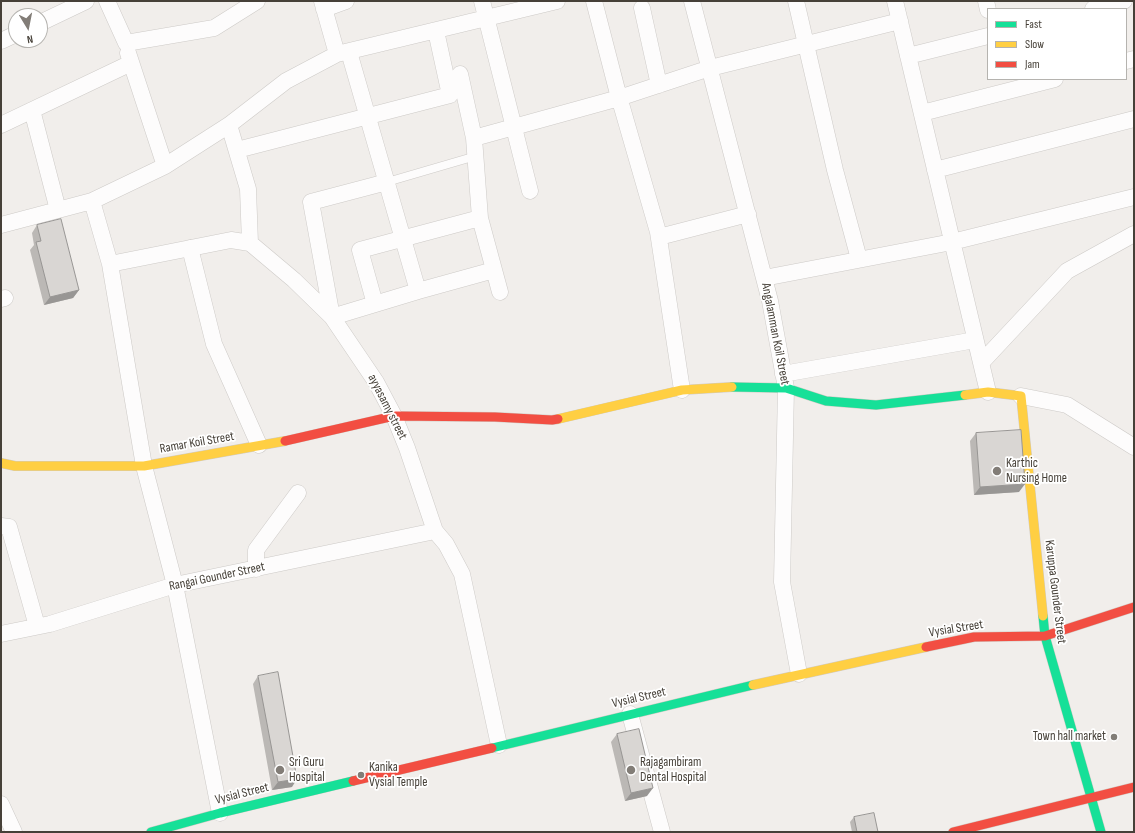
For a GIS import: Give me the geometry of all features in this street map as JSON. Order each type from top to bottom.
[{"type":"street","points":[[48,19],[86,1]]},
{"type":"street","points":[[107,1],[126,43],[131,63],[165,166]]},
{"type":"street","points":[[126,43],[214,28],[257,1]]},
{"type":"street","points":[[346,1],[323,5],[368,116],[418,290]]},
{"type":"street","points":[[482,1],[530,191]]},
{"type":"street","points":[[594,1],[619,98],[659,237],[682,390]]},
{"type":"street","name":"Angalamman Koil Street","points":[[692,1],[770,300],[785,381],[782,582],[799,674]]},
{"type":"street","points":[[796,1],[835,170],[859,259]]},
{"type":"street","points":[[895,1],[988,392]]},
{"type":"street","points":[[1097,8],[1124,1]]},
{"type":"street","points":[[2,223],[92,201],[165,166],[229,125],[286,81],[343,53],[436,31],[547,2]]},
{"type":"street","points":[[642,8],[659,85]]},
{"type":"street","points":[[474,138],[619,98],[710,68],[900,21]]},
{"type":"street","points":[[237,150],[450,95],[436,31]]},
{"type":"street","points":[[908,56],[987,36]]},
{"type":"street","points":[[1,125],[131,63]]},
{"type":"street","points":[[460,74],[474,138],[480,218],[500,292]]},
{"type":"street","points":[[922,112],[1051,80]]},
{"type":"street","points":[[32,110],[58,210]]},
{"type":"street","points":[[935,170],[1134,119]]},
{"type":"street","points":[[110,264],[231,240],[250,243],[248,189],[229,125]]},
{"type":"street","points":[[387,182],[311,202],[332,317],[418,290],[494,270]]},
{"type":"street","points":[[764,278],[952,242],[1134,197]]},
{"type":"street","points":[[92,201],[110,264],[144,466],[175,585],[220,813]]},
{"type":"street","points":[[659,237],[748,214]]},
{"type":"street","points":[[375,304],[360,250],[480,218]]},
{"type":"street","points":[[981,363],[1067,271],[1134,234]]},
{"type":"street","name":"ayyasamy street","points":[[250,243],[294,280],[332,317],[376,382],[394,416],[407,448],[435,531],[446,544],[462,574],[499,745]]},
{"type":"street","points":[[190,248],[214,344],[259,445]]},
{"type":"street","points":[[785,381],[975,340]]},
{"type":"street","name":"Ramar Koil Street","points":[[1,462],[15,466],[144,466],[259,445],[394,416],[495,417],[552,420],[682,390],[740,387],[785,381],[826,402],[876,404],[988,392],[1021,396]]},
{"type":"street","points":[[1021,396],[1067,405],[1134,447]]},
{"type":"street","name":"Karuppa Gounder Street","points":[[1021,396],[1045,636],[1090,798],[1101,832]]},
{"type":"street","points":[[256,568],[256,550],[298,493]]},
{"type":"street","points":[[1,526],[9,527],[37,626]]},
{"type":"street","name":"Rangai Gounder Street","points":[[1,634],[37,626],[175,585],[435,531]]},
{"type":"street","name":"Vysial Street","points":[[151,832],[220,813],[799,674],[974,637],[1045,636],[1134,607]]},
{"type":"street","points":[[630,714],[662,832]]},
{"type":"street","points":[[953,832],[1134,787]]},
{"type":"street","points":[[1,804],[14,832]]},
{"type":"lane","points":[[387,182],[476,156]]},
{"type":"building","points":[[61,219],[79,290],[50,297],[36,242],[41,241],[37,225]]},
{"type":"building","points":[[1021,430],[1025,484],[980,487],[976,433]]},
{"type":"building","points":[[278,672],[297,779],[278,782],[258,676]]},
{"type":"building","points":[[639,729],[653,788],[631,793],[617,734]]},
{"type":"building","points":[[874,813],[878,832],[857,832],[854,817]]},
{"type":"traffic: fast","points":[[732,387],[786,388],[826,401],[876,405],[965,395]]},
{"type":"traffic: fast","points":[[1043,616],[1045,636],[1101,832]]},
{"type":"traffic: fast","points":[[492,748],[753,685]]},
{"type":"traffic: fast","points":[[151,832],[220,813],[353,781]]},
{"type":"traffic: slow","points":[[558,419],[682,390],[732,387]]},
{"type":"traffic: slow","points":[[965,395],[988,392],[1021,396],[1043,616]]},
{"type":"traffic: slow","points":[[1,463],[15,466],[144,466],[285,441]]},
{"type":"traffic: slow","points":[[753,685],[926,647]]},
{"type":"traffic: jam","points":[[285,441],[394,416],[558,419]]},
{"type":"traffic: jam","points":[[926,647],[974,637],[1045,636],[1134,607]]},
{"type":"traffic: jam","points":[[353,781],[492,748]]},
{"type":"traffic: jam","points":[[953,832],[1134,787]]},
{"type":"place","name":"Karthic Nursing Home","points":[[997,471]]},
{"type":"place","name":"Town hall market","points":[[1114,737]]},
{"type":"place","name":"Sri Guru Hospital","points":[[280,770]]},
{"type":"place","name":"Rajagambiram Dental Hospital","points":[[631,770]]},
{"type":"place","name":"Kanika Vysial Temple","points":[[361,775]]}]
